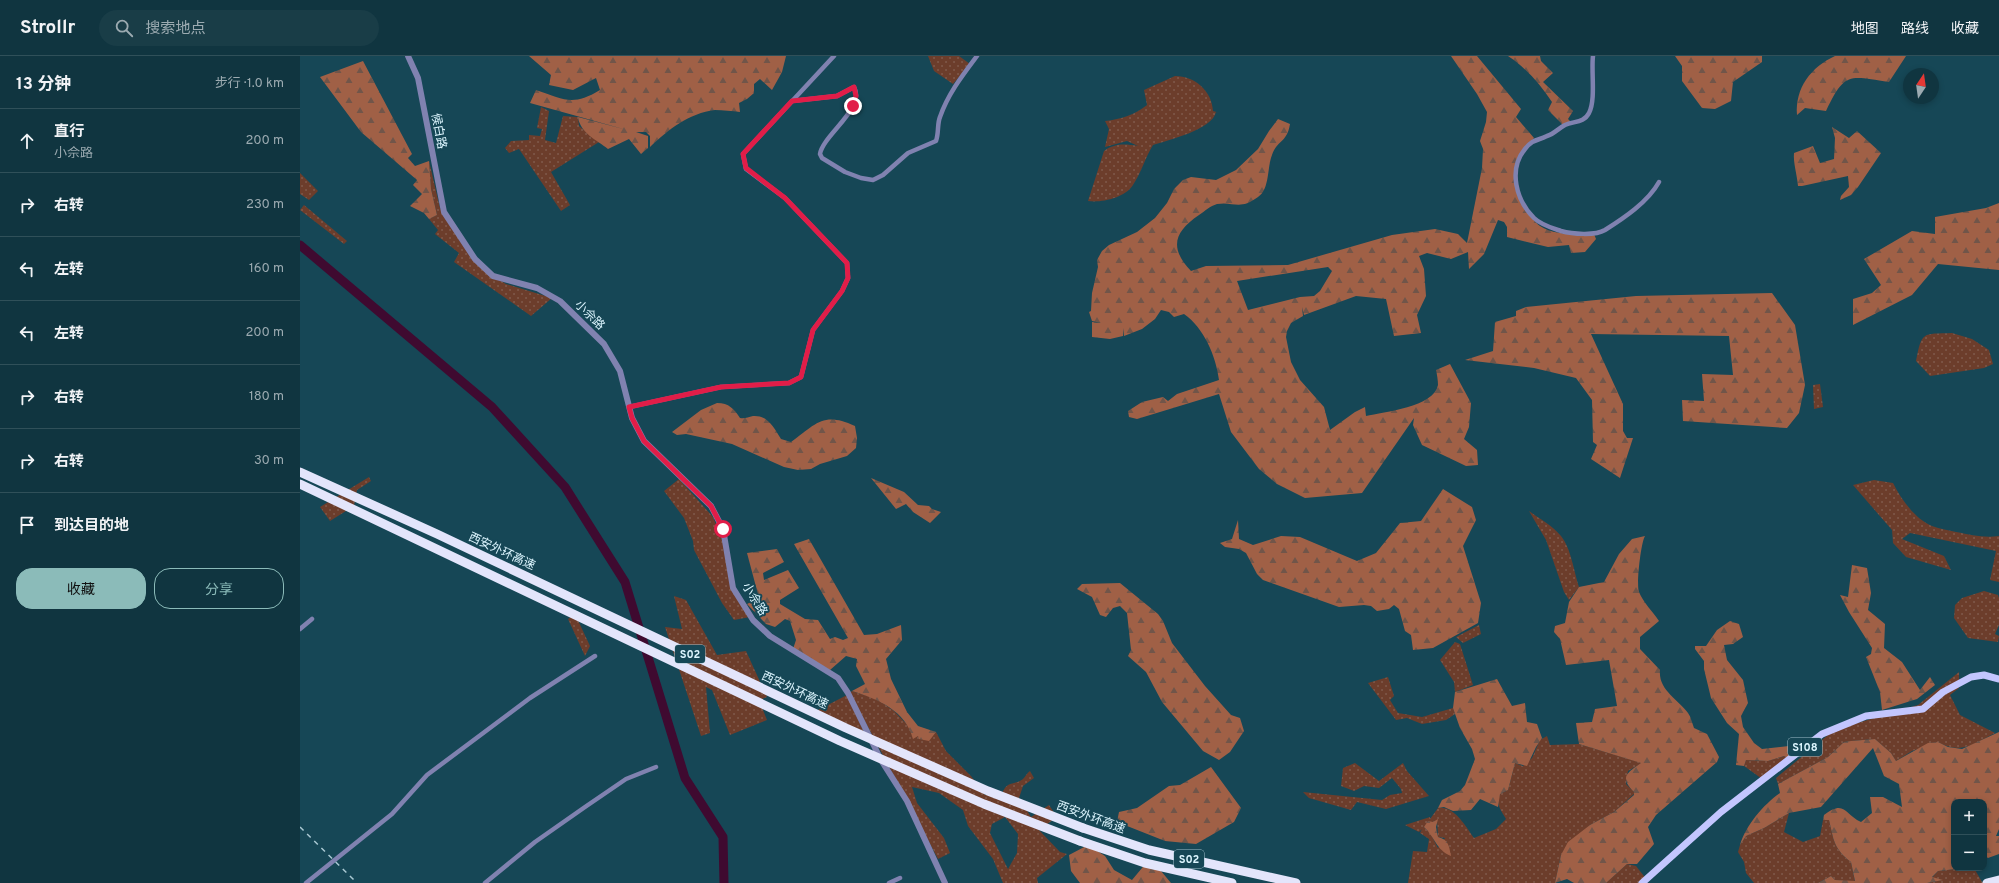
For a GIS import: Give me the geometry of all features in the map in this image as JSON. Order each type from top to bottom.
[{"type":"highway","name":"西安外环高速","points":[[300,472],[437,534],[846,728],[988,791],[1083,828],[1149,850],[1296,883]]},
{"type":"highway","name":"西安外环高速","points":[[300,484],[840,741],[984,804],[1145,863],[1232,883]]},
{"type":"highway","points":[[1987,883],[1999,880]]},
{"type":"main road","name":"S108","points":[[1642,883],[1721,812],[1822,734],[1866,716],[1923,709],[1943,692],[1971,677],[1984,675],[1999,679]]},
{"type":"street","name":"候白路","points":[[408,56],[418,78],[444,212]]},
{"type":"street","points":[[629,407],[721,387],[789,383],[801,377],[813,330],[842,291],[848,278],[847,263],[785,198],[746,168],[743,154],[834,56]]},
{"type":"street","points":[[792,101],[837,96],[854,87],[856,96],[853,106],[843,121],[823,144],[820,154],[822,158],[845,172],[861,178],[873,180],[883,175],[908,153],[936,141],[939,133],[939,119],[951,90],[977,56]]},
{"type":"street","points":[[1593,56],[1591,103],[1589,113],[1580,121],[1566,125],[1547,136],[1534,140],[1524,150],[1518,161],[1516,170],[1517,189],[1521,201],[1534,218],[1547,226],[1568,233],[1601,233],[1618,222],[1642,202],[1656,189],[1660,182]]},
{"type":"street","name":"小佘路","points":[[444,212],[475,259],[493,276],[537,288],[560,301],[604,344],[620,370],[632,418],[644,441],[711,506],[723,529],[733,588],[753,620],[770,636],[838,678],[848,693],[881,760],[908,801],[945,883]]},
{"type":"street","points":[[300,629],[312,619]]},
{"type":"street","points":[[306,883],[392,814],[427,775],[530,698],[595,656]]},
{"type":"street","points":[[485,883],[535,842],[580,810],[626,779],[656,767]]},
{"type":"street","points":[[889,883],[900,878]]},
{"type":"shaded area","points":[[928,56],[959,56],[970,64],[953,84],[934,71]]},
{"type":"shaded area","points":[[1175,76],[1189,79],[1201,86],[1209,97],[1213,111],[1220,113],[1216,112],[1207,124],[1198,129],[1153,145],[1136,180],[1129,190],[1112,199],[1088,201],[1104,151],[1108,148],[1120,145],[1138,146],[1127,141],[1105,147],[1109,129],[1105,121],[1128,116],[1147,105],[1144,90]]},
{"type":"shaded area","points":[[541,107],[549,111],[545,140],[556,143],[563,116],[578,117],[579,126],[599,142],[551,172],[570,205],[561,211],[519,149],[509,153],[505,148],[511,141],[529,140],[529,135],[540,136],[542,129],[537,128]]},
{"type":"shaded area","points":[[429,161],[440,208],[482,269],[506,284],[552,298],[531,316],[454,262],[459,253],[435,234],[438,230],[429,219],[437,215],[431,189]]},
{"type":"shaded area","points":[[300,173],[318,191],[309,200],[300,194]]},
{"type":"shaded area","points":[[304,205],[347,241],[344,244],[300,210]]},
{"type":"shaded area","points":[[1952,333],[1972,339],[1989,350],[1993,364],[1984,368],[1930,376],[1916,361],[1922,339],[1929,334]]},
{"type":"shaded area","points":[[1820,384],[1823,407],[1814,409],[1813,385]]},
{"type":"shaded area","points":[[369,477],[371,481],[357,490],[354,506],[330,521],[320,507]]},
{"type":"shaded area","points":[[679,479],[713,517],[724,544],[733,584],[750,617],[734,620],[722,603],[694,550],[693,541],[684,518],[664,491]]},
{"type":"shaded area","points":[[1874,480],[1893,483],[1914,514],[1932,526],[1978,536],[1999,536],[1999,582],[1990,580],[1996,551],[1910,533],[1902,539],[1944,556],[1951,570],[1906,557],[1893,543],[1892,530],[1853,485]]},
{"type":"shaded area","points":[[1529,511],[1554,529],[1561,536],[1567,547],[1579,587],[1569,600],[1564,592],[1546,540]]},
{"type":"shaded area","points":[[1984,591],[1998,595],[1999,598],[1999,625],[1995,634],[1999,636],[1998,642],[1968,638],[1954,618],[1955,605],[1962,598]]},
{"type":"shaded area","points":[[674,596],[686,600],[717,655],[746,651],[767,697],[759,700],[767,720],[730,735],[712,690],[706,687],[710,733],[701,736],[665,627],[682,629]]},
{"type":"shaded area","points":[[575,614],[590,646],[585,656],[568,619]]},
{"type":"shaded area","points":[[1479,625],[1481,634],[1463,643],[1456,637]]},
{"type":"shaded area","points":[[1455,642],[1460,644],[1473,685],[1455,692],[1454,682],[1440,660]]},
{"type":"shaded area","points":[[1959,672],[1959,688],[1950,695],[1960,715],[1995,733],[1974,744],[1961,748],[1946,746],[1938,742],[1912,751],[1896,761],[1891,753],[1875,739],[1844,742],[1828,757],[1778,784],[1776,778],[1834,730],[1918,705]]},
{"type":"shaded area","points":[[1388,677],[1394,696],[1390,700],[1398,713],[1422,717],[1453,708],[1455,714],[1446,720],[1422,724],[1407,718],[1396,720],[1368,683]]},
{"type":"shaded area","points":[[852,691],[877,699],[894,711],[918,736],[932,736],[936,732],[946,751],[971,776],[985,795],[1002,794],[1008,785],[1020,781],[1030,771],[1034,778],[1023,786],[1019,798],[1031,817],[1049,805],[1057,817],[1039,830],[1060,852],[1067,854],[1037,878],[1038,883],[1003,883],[993,859],[968,826],[963,810],[939,793],[912,787],[917,803],[944,838],[950,853],[938,859],[850,693]],"holes":[[[1005,817],[1018,834],[1017,853],[1008,869],[990,833],[992,824]]]},
{"type":"shaded area","points":[[847,695],[864,732],[816,711]]},
{"type":"shaded area","points":[[1547,736],[1550,745],[1579,744],[1642,763],[1628,771],[1626,784],[1634,792],[1634,794],[1614,812],[1590,825],[1561,855],[1555,883],[1408,883],[1413,851],[1427,852],[1429,839],[1420,833],[1422,829],[1419,832],[1405,825],[1430,817],[1430,819],[1438,808],[1444,808],[1450,810],[1459,818],[1474,838],[1496,829],[1506,819],[1499,807],[1498,801],[1500,794],[1508,790],[1515,763],[1523,766],[1532,758],[1540,740]],"holes":[[[1437,820],[1438,837],[1445,838],[1438,848],[1430,833],[1424,827]]]},
{"type":"shaded area","points":[[1784,756],[1790,759],[1765,781],[1744,766],[1746,760],[1768,761]]},
{"type":"shaded area","points":[[1355,763],[1379,781],[1403,763],[1407,771],[1429,796],[1386,809],[1357,802],[1351,810],[1309,798],[1303,792],[1382,800],[1390,795],[1402,793],[1401,789],[1392,778],[1379,788],[1364,786],[1354,791],[1341,786],[1343,768]]},
{"type":"shaded area","points":[[1789,813],[1784,832],[1803,842],[1820,836],[1823,820],[1829,820],[1837,848],[1851,862],[1855,882],[1835,880],[1831,876],[1818,883],[1754,883],[1746,873],[1744,862],[1738,852],[1740,845],[1746,836],[1764,828]]},
{"type":"shaded area","points":[[1627,864],[1636,866],[1647,880],[1645,883],[1606,883]]},
{"type":"shaded area","points":[[1951,870],[1951,871],[1976,871],[1982,882],[1999,878],[1999,883],[1927,883],[1942,880],[1932,878],[1938,871]]},
{"type":"green space","points":[[529,56],[786,56],[782,72],[772,90],[760,79],[754,84],[754,93],[739,103],[740,112],[715,110],[696,115],[680,123],[664,134],[650,147],[650,136],[646,132],[636,132],[648,136],[648,148],[641,154],[629,139],[608,149],[585,132],[579,123],[578,117],[627,130],[530,103],[536,90],[568,100],[575,100],[600,90],[596,78],[573,90],[549,85],[551,75]]},
{"type":"green space","points":[[1451,56],[1477,56],[1521,109],[1516,117],[1534,138],[1517,162],[1515,178],[1523,201],[1531,216],[1540,226],[1545,229],[1559,233],[1594,234],[1596,239],[1585,252],[1571,253],[1569,245],[1548,247],[1507,237],[1507,227],[1504,222],[1498,220],[1484,254],[1469,269],[1468,252],[1451,259],[1427,253],[1419,256],[1424,269],[1426,296],[1417,315],[1421,333],[1394,336],[1386,299],[1356,296],[1304,315],[1302,307],[1303,316],[1291,323],[1286,337],[1291,362],[1300,380],[1324,407],[1330,430],[1355,412],[1365,407],[1366,416],[1407,407],[1428,399],[1438,385],[1436,370],[1450,364],[1471,403],[1469,427],[1464,439],[1477,450],[1478,465],[1466,466],[1422,445],[1413,425],[1414,418],[1362,493],[1305,498],[1277,484],[1259,469],[1231,432],[1219,394],[1137,419],[1129,417],[1128,411],[1142,402],[1163,397],[1168,401],[1177,394],[1219,380],[1215,362],[1208,343],[1197,327],[1184,314],[1174,317],[1169,312],[1161,310],[1155,319],[1142,329],[1124,336],[1124,328],[1123,336],[1110,339],[1092,337],[1092,322],[1101,323],[1092,321],[1089,312],[1091,311],[1092,293],[1098,267],[1097,260],[1102,251],[1109,245],[1137,232],[1155,218],[1167,203],[1174,189],[1183,180],[1191,177],[1216,180],[1236,170],[1258,149],[1278,119],[1290,124],[1289,130],[1287,135],[1274,150],[1270,160],[1265,189],[1262,193],[1246,204],[1237,205],[1223,203],[1212,206],[1191,221],[1180,234],[1177,241],[1179,255],[1191,271],[1206,266],[1288,265],[1392,235],[1435,229],[1458,234],[1467,243],[1482,168],[1483,149],[1480,141],[1486,122],[1487,112],[1477,94]],"holes":[[[1328,267],[1332,271],[1320,291],[1314,296],[1300,297],[1248,310],[1237,281]]]},
{"type":"green space","points":[[1508,56],[1540,56],[1541,61],[1553,73],[1543,82],[1573,111],[1568,119],[1571,122],[1564,126],[1548,110],[1552,102],[1547,95],[1527,71]]},
{"type":"green space","points":[[1675,56],[1762,56],[1762,62],[1733,82],[1731,101],[1715,109],[1702,108],[1682,81],[1682,66]]},
{"type":"green space","points":[[1835,56],[1906,56],[1889,82],[1865,78],[1850,79],[1838,89],[1826,111],[1805,108],[1797,115],[1799,96],[1806,80],[1819,66]]},
{"type":"green space","points":[[363,61],[412,154],[408,158],[415,166],[429,161],[431,189],[437,215],[429,219],[424,213],[410,206],[422,194],[413,185],[417,180],[361,132],[320,77]]},
{"type":"green space","points":[[1832,127],[1849,138],[1857,131],[1881,153],[1858,187],[1851,195],[1840,200],[1841,196],[1849,187],[1848,176],[1798,186],[1794,160],[1794,153],[1813,146],[1820,163],[1834,159],[1835,138]]},
{"type":"green space","points":[[1999,203],[1999,270],[1938,264],[1912,295],[1853,325],[1853,299],[1872,293],[1881,285],[1864,259],[1912,231],[1935,234],[1935,217],[1986,208]]},
{"type":"green space","points":[[1772,293],[1795,325],[1805,385],[1799,413],[1787,428],[1683,421],[1682,400],[1704,401],[1702,374],[1733,375],[1729,336],[1591,334],[1623,404],[1623,431],[1627,438],[1633,438],[1620,478],[1591,459],[1597,445],[1593,442],[1592,400],[1576,378],[1534,368],[1465,360],[1493,351],[1495,322],[1516,316],[1516,311],[1526,307],[1636,296]]},
{"type":"green space","points":[[717,403],[725,404],[731,407],[740,418],[758,416],[767,420],[781,439],[791,442],[820,422],[835,420],[844,422],[855,426],[857,438],[856,448],[847,456],[820,464],[811,469],[798,470],[784,467],[732,444],[686,434],[677,435],[672,432],[701,410]]},
{"type":"green space","points":[[871,478],[904,492],[918,505],[929,506],[932,509],[941,512],[930,523],[913,512],[906,504],[896,509]]},
{"type":"green space","points":[[1443,489],[1472,507],[1476,520],[1463,546],[1481,603],[1478,623],[1433,648],[1413,650],[1411,635],[1405,631],[1399,609],[1394,605],[1389,609],[1377,611],[1371,606],[1364,605],[1339,607],[1263,580],[1257,574],[1246,553],[1239,549],[1225,547],[1220,543],[1232,539],[1238,520],[1239,539],[1253,545],[1281,536],[1300,537],[1357,561],[1376,553],[1400,523],[1421,521]]},
{"type":"green space","points":[[1645,536],[1643,540],[1638,588],[1643,599],[1659,621],[1640,637],[1640,649],[1660,670],[1660,677],[1665,689],[1688,713],[1694,728],[1707,734],[1719,757],[1717,762],[1656,815],[1648,827],[1654,844],[1637,864],[1627,864],[1606,883],[1574,883],[1567,879],[1555,883],[1561,855],[1568,842],[1590,825],[1614,812],[1634,795],[1634,792],[1629,787],[1626,779],[1629,773],[1641,763],[1579,744],[1576,723],[1592,722],[1595,709],[1617,706],[1609,660],[1566,665],[1560,639],[1554,632],[1555,626],[1565,623],[1569,602],[1579,587],[1604,582],[1619,554],[1632,539]]},
{"type":"green space","points":[[809,539],[864,635],[877,634],[901,625],[902,640],[886,659],[891,679],[907,712],[918,726],[936,732],[929,741],[919,739],[918,736],[913,739],[904,721],[890,708],[881,702],[852,691],[865,684],[856,666],[857,659],[846,656],[830,670],[793,649],[796,640],[790,621],[785,619],[775,627],[766,624],[747,604],[759,598],[747,553],[777,549],[784,562],[763,573],[764,580],[788,570],[799,588],[780,600],[780,604],[805,619],[818,620],[830,639],[835,637],[843,640],[848,638],[794,544]]},
{"type":"green space","points":[[1852,565],[1867,568],[1871,593],[1868,610],[1885,624],[1884,648],[1902,662],[1920,690],[1930,677],[1935,685],[1917,699],[1882,710],[1880,692],[1866,657],[1871,654],[1872,648],[1840,595],[1848,597]]},
{"type":"green space","points":[[1120,583],[1158,614],[1163,621],[1172,643],[1205,686],[1231,715],[1240,718],[1244,731],[1230,752],[1219,760],[1203,751],[1162,702],[1146,672],[1128,656],[1131,650],[1127,613],[1120,606],[1113,608],[1106,617],[1100,615],[1092,597],[1077,589],[1082,584]]},
{"type":"green space","points":[[1730,621],[1739,624],[1743,637],[1733,644],[1724,645],[1727,660],[1743,680],[1748,703],[1741,716],[1743,727],[1754,743],[1762,749],[1789,746],[1803,749],[1790,759],[1784,756],[1768,761],[1746,760],[1744,766],[1736,765],[1739,734],[1727,723],[1711,698],[1704,669],[1704,661],[1695,649],[1695,646],[1706,646],[1717,630]]},
{"type":"green space","points":[[1497,679],[1512,706],[1525,703],[1527,722],[1537,724],[1542,738],[1527,766],[1515,763],[1508,790],[1500,794],[1498,807],[1480,799],[1471,810],[1453,811],[1444,807],[1438,808],[1442,800],[1460,791],[1465,785],[1475,759],[1472,749],[1460,728],[1453,708],[1455,692]]},
{"type":"green space","points":[[1999,732],[1999,829],[1996,836],[1999,836],[1999,854],[1987,857],[1987,799],[1951,799],[1951,870],[1938,871],[1932,877],[1943,880],[1927,883],[1818,883],[1831,876],[1835,880],[1855,881],[1851,862],[1837,848],[1829,820],[1823,820],[1824,815],[1831,810],[1840,808],[1861,822],[1872,813],[1870,797],[1883,797],[1902,807],[1899,784],[1884,776],[1873,748],[1821,807],[1789,813],[1764,828],[1746,836],[1740,845],[1746,830],[1761,809],[1780,793],[1778,784],[1828,757],[1844,742],[1875,739],[1891,753],[1896,761],[1928,743],[1938,742],[1948,747],[1962,749]]},
{"type":"green space","points":[[1211,767],[1241,808],[1234,822],[1196,844],[1165,841],[1117,822],[1119,812],[1137,808],[1169,786],[1180,785]]},
{"type":"green space","points":[[1438,819],[1436,827],[1438,837],[1442,838],[1449,846],[1451,856],[1439,847],[1424,827],[1428,821],[1433,822]]},
{"type":"green space","points":[[1088,845],[1105,856],[1114,870],[1132,880],[1147,862],[1156,865],[1171,883],[1080,883],[1071,871],[1069,855]]},
{"type":"waterway","points":[[300,245],[492,407],[565,487],[625,582],[685,778],[723,837],[724,883]]},
{"type":"railway","points":[[300,827],[357,883]]},
{"type":"route","points":[[723,529],[711,506],[670,468],[644,441],[632,418],[629,407],[721,387],[789,383],[801,377],[806,352],[813,330],[842,291],[848,278],[847,263],[785,198],[746,168],[743,154],[792,101],[837,96],[854,87],[856,90],[856,96],[853,106]]}]
